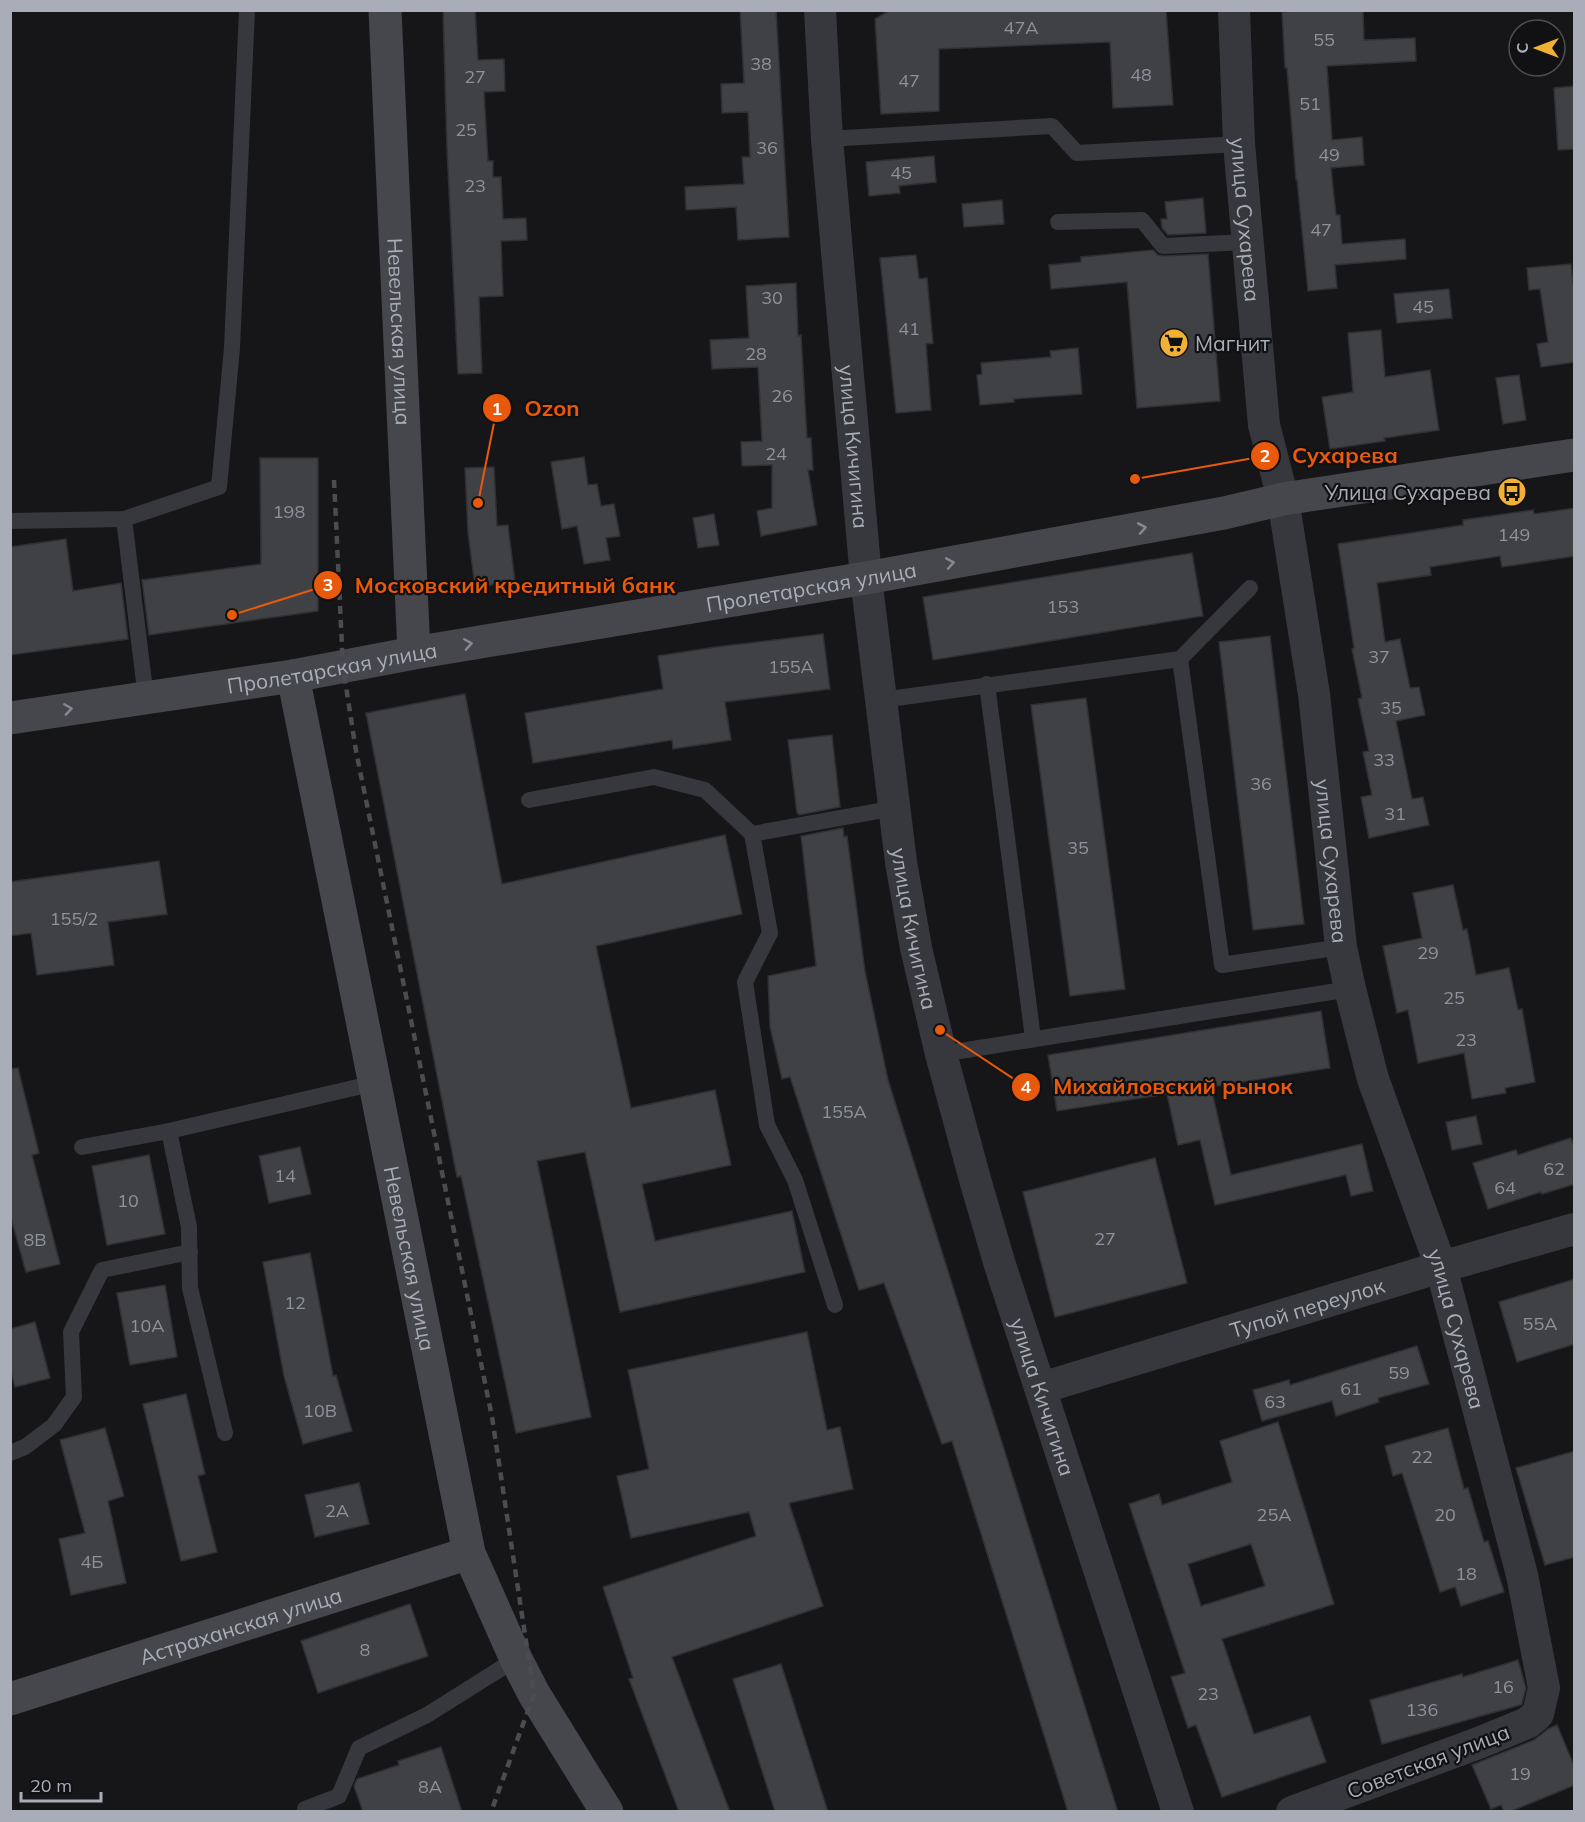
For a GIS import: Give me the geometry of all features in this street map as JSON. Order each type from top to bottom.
[{"type":"street","name":"Невельская улица","points":[[385,10],[414,652]]},
{"type":"street","name":"улица Кичигина","points":[[820,10],[827,139],[866,578],[901,862],[916,948],[941,1054],[982,1204],[1178,1812]]},
{"type":"street","name":"улица Сухарева","points":[[1234,10],[1239,144],[1264,425],[1283,499],[1314,694],[1341,947],[1373,1079],[1440,1268],[1522,1575],[1544,1688]]},
{"type":"street","name":"Пролетарская улица","points":[[10,718],[293,676],[414,652],[866,578],[1224,513],[1283,499],[1575,455]]},
{"type":"street","name":"Невельская улица","points":[[293,676],[469,1553],[534,1694],[607,1812]]},
{"type":"street","name":"Тупой переулок","points":[[1041,1388],[1575,1229]]},
{"type":"street","name":"Астраханская улица","points":[[10,1699],[469,1553]]},
{"type":"street","name":"Советская улица","points":[[1292,1812],[1527,1723],[1538,1714],[1544,1688]]},
{"type":"lane","points":[[10,521],[124,519],[219,487],[232,348],[247,10]]},
{"type":"lane","points":[[827,139],[1052,126],[1077,153],[1239,144]]},
{"type":"lane","points":[[1058,222],[1142,220],[1163,246],[1247,242]]},
{"type":"lane","points":[[124,519],[146,698]]},
{"type":"lane","points":[[882,700],[1180,659],[1250,588]]},
{"type":"lane","points":[[1180,659],[1222,965],[1341,947]]},
{"type":"lane","points":[[987,684],[1033,1038]]},
{"type":"lane","points":[[528,800],[654,777],[705,790],[752,834],[770,933],[745,982],[767,1125],[795,1180],[835,1305]]},
{"type":"lane","points":[[752,834],[895,808]]},
{"type":"lane","points":[[941,1054],[1350,989]]},
{"type":"lane","points":[[82,1147],[170,1131],[375,1083]]},
{"type":"lane","points":[[170,1131],[189,1227],[190,1288],[225,1433]]},
{"type":"lane","points":[[10,1453],[25,1447],[54,1425],[74,1396],[70,1332],[102,1270],[190,1252]]},
{"type":"lane","points":[[306,1812],[305,1809],[339,1796],[359,1748],[427,1715],[516,1659]]},
{"type":"building","points":[[443,10],[475,10],[478,60],[504,59],[505,91],[484,92],[488,161],[493,161],[493,177],[501,177],[503,219],[526,218],[527,240],[501,241],[503,296],[479,297],[482,373],[458,374]]},
{"type":"building","points":[[740,10],[776,10],[789,237],[738,240],[736,207],[686,210],[685,187],[744,184],[742,157],[750,157],[748,112],[722,113],[721,84],[744,83]]},
{"type":"building","points":[[890,10],[1166,10],[1173,105],[1113,108],[1110,42],[939,49],[939,111],[881,114],[875,19]]},
{"type":"building","points":[[1363,10],[1364,40],[1415,38],[1416,61],[1327,66],[1332,140],[1362,137],[1364,165],[1331,168],[1336,215],[1340,215],[1342,244],[1405,239],[1406,259],[1335,265],[1337,288],[1308,291],[1287,68],[1285,68],[1282,12]]},
{"type":"building","points":[[1575,86],[1575,149],[1558,150],[1554,88]]},
{"type":"building","points":[[934,156],[936,182],[899,186],[900,193],[869,196],[866,162]]},
{"type":"building","points":[[1203,198],[1206,233],[1168,235],[1162,228],[1161,219],[1167,219],[1165,202]]},
{"type":"building","points":[[1002,200],[1004,224],[964,227],[962,204]]},
{"type":"building","name":"Магнит","points":[[1153,250],[1163,256],[1208,254],[1220,401],[1137,408],[1127,282],[1051,289],[1049,265],[1081,262],[1081,257]]},
{"type":"building","points":[[916,255],[919,279],[927,278],[933,343],[926,344],[931,410],[896,413],[880,258]]},
{"type":"building","points":[[1571,264],[1573,283],[1575,283],[1575,362],[1541,367],[1537,344],[1548,342],[1540,289],[1529,290],[1527,268]]},
{"type":"building","points":[[796,283],[807,438],[811,438],[813,470],[808,470],[817,525],[761,536],[757,511],[772,508],[772,465],[742,466],[741,442],[762,441],[758,367],[712,369],[710,340],[749,338],[746,286]]},
{"type":"building","points":[[1449,289],[1452,318],[1397,323],[1394,294]]},
{"type":"building","points":[[1381,330],[1385,377],[1430,370],[1439,430],[1330,449],[1322,397],[1353,392],[1348,333]]},
{"type":"building","points":[[1078,348],[1082,394],[1014,399],[1014,402],[980,405],[977,375],[982,374],[981,363],[1051,357],[1050,351]]},
{"type":"building","points":[[1519,375],[1526,420],[1503,424],[1496,378]]},
{"type":"building","points":[[584,457],[588,485],[597,484],[601,506],[614,504],[620,536],[606,538],[610,560],[584,564],[577,526],[562,529],[551,462]]},
{"type":"building","points":[[260,458],[318,458],[318,611],[149,635],[142,580],[261,564]]},
{"type":"building","points":[[494,467],[497,526],[508,525],[515,582],[475,587],[468,533],[465,468]]},
{"type":"building","points":[[1575,508],[1575,556],[1502,567],[1500,556],[1430,567],[1431,575],[1377,583],[1385,642],[1400,639],[1410,688],[1419,687],[1425,715],[1396,721],[1412,799],[1423,797],[1429,825],[1369,838],[1361,797],[1372,795],[1363,752],[1369,751],[1358,699],[1362,698],[1352,649],[1354,648],[1338,544],[1463,525],[1463,520],[1533,510],[1534,514]]},
{"type":"building","points":[[714,514],[719,545],[698,548],[693,518]]},
{"type":"building","points":[[66,539],[73,591],[121,583],[128,639],[10,655],[10,547]]},
{"type":"building","points":[[1192,553],[1203,616],[933,660],[923,597]]},
{"type":"building","points":[[823,634],[830,689],[725,702],[731,740],[673,749],[672,740],[533,763],[525,713],[663,689],[658,656]]},
{"type":"building","points":[[1270,636],[1304,924],[1253,930],[1219,642]]},
{"type":"building","points":[[465,694],[502,884],[725,835],[742,914],[596,946],[631,1108],[715,1090],[731,1165],[642,1184],[655,1241],[792,1211],[805,1272],[620,1312],[585,1152],[537,1161],[591,1417],[516,1433],[461,1176],[457,1177],[366,713]]},
{"type":"building","points":[[1086,698],[1125,989],[1070,996],[1031,705]]},
{"type":"building","points":[[832,735],[840,807],[799,815],[788,740]]},
{"type":"building","points":[[843,828],[844,837],[847,836],[865,971],[888,1080],[1118,1812],[1068,1812],[952,1441],[942,1444],[884,1283],[859,1290],[790,1077],[782,1079],[770,1027],[768,976],[816,966],[801,836]]},
{"type":"building","points":[[159,861],[167,914],[108,922],[114,965],[37,975],[31,933],[10,936],[10,882]]},
{"type":"building","points":[[1453,885],[1463,930],[1467,929],[1476,975],[1509,968],[1518,1010],[1522,1009],[1535,1082],[1505,1088],[1506,1093],[1472,1099],[1464,1053],[1418,1063],[1408,1010],[1397,1013],[1383,946],[1422,938],[1413,893]]},
{"type":"building","points":[[1321,1011],[1330,1068],[1211,1087],[1231,1175],[1362,1144],[1373,1191],[1351,1196],[1346,1175],[1215,1205],[1200,1140],[1178,1145],[1167,1094],[1057,1111],[1048,1055]]},
{"type":"building","points":[[18,1068],[39,1153],[32,1155],[60,1264],[26,1272],[10,1215],[10,1069]]},
{"type":"building","points":[[1476,1116],[1482,1144],[1452,1150],[1446,1122]]},
{"type":"building","points":[[1571,1138],[1575,1149],[1575,1184],[1488,1209],[1473,1163],[1516,1150],[1518,1155]]},
{"type":"building","points":[[300,1147],[311,1194],[269,1203],[259,1156]]},
{"type":"building","points":[[149,1155],[165,1234],[107,1245],[92,1166]]},
{"type":"building","points":[[1155,1158],[1187,1283],[1055,1317],[1023,1192]]},
{"type":"building","points":[[310,1253],[333,1376],[336,1375],[352,1431],[303,1444],[284,1376],[263,1262]]},
{"type":"building","points":[[1575,1279],[1575,1344],[1517,1362],[1499,1302]]},
{"type":"building","points":[[165,1285],[177,1357],[130,1365],[117,1293]]},
{"type":"building","points":[[35,1322],[50,1378],[15,1387],[10,1367],[10,1329]]},
{"type":"building","points":[[807,1332],[827,1430],[840,1427],[853,1489],[789,1503],[823,1606],[672,1657],[730,1812],[679,1812],[629,1679],[633,1678],[603,1587],[756,1536],[749,1512],[631,1538],[617,1476],[649,1469],[628,1370]]},
{"type":"building","points":[[1417,1346],[1429,1384],[1378,1398],[1379,1402],[1336,1416],[1332,1401],[1262,1421],[1253,1390],[1289,1380],[1290,1385]]},
{"type":"building","points":[[186,1394],[205,1474],[198,1476],[217,1552],[181,1561],[143,1404]]},
{"type":"building","points":[[1278,1422],[1334,1604],[1222,1639],[1254,1734],[1310,1716],[1326,1762],[1222,1797],[1196,1725],[1188,1728],[1171,1677],[1185,1673],[1129,1504],[1159,1494],[1162,1505],[1232,1482],[1220,1441]],"holes":[[[1251,1544],[1265,1586],[1201,1606],[1188,1564]]]},
{"type":"building","points":[[105,1428],[124,1496],[108,1501],[126,1583],[71,1595],[59,1539],[85,1533],[60,1440]]},
{"type":"building","points":[[1448,1428],[1464,1489],[1468,1488],[1484,1542],[1488,1541],[1504,1592],[1461,1606],[1455,1587],[1440,1592],[1402,1473],[1393,1476],[1385,1446]]},
{"type":"building","points":[[1575,1451],[1575,1557],[1545,1565],[1516,1468]]},
{"type":"building","points":[[359,1483],[369,1524],[315,1537],[305,1495]]},
{"type":"building","points":[[410,1604],[428,1656],[318,1693],[301,1641]]},
{"type":"building","points":[[1518,1660],[1526,1688],[1522,1704],[1382,1744],[1370,1700],[1462,1674],[1463,1677]]},
{"type":"building","points":[[781,1664],[828,1812],[775,1812],[733,1679]]},
{"type":"building","points":[[1557,1725],[1575,1768],[1575,1785],[1509,1812],[1504,1812],[1501,1805],[1491,1809],[1472,1765],[1534,1740]]},
{"type":"building","points":[[441,1747],[462,1812],[363,1812],[354,1786],[357,1779],[399,1765],[398,1761]]},
{"type":"railway","points":[[334,480],[343,667],[356,751],[492,1417],[534,1694],[491,1812]]},
{"type":"place","name":"Магнит","points":[[1174,343]]},
{"type":"place","name":"Сухарева","points":[[1135,479]]},
{"type":"place","name":"Улица Сухарева","points":[[1512,492]]},
{"type":"place","name":"Ozon","points":[[478,503]]},
{"type":"place","name":"Московский кредитный банк","points":[[232,615]]},
{"type":"place","name":"Михайловский рынок","points":[[940,1030]]}]
